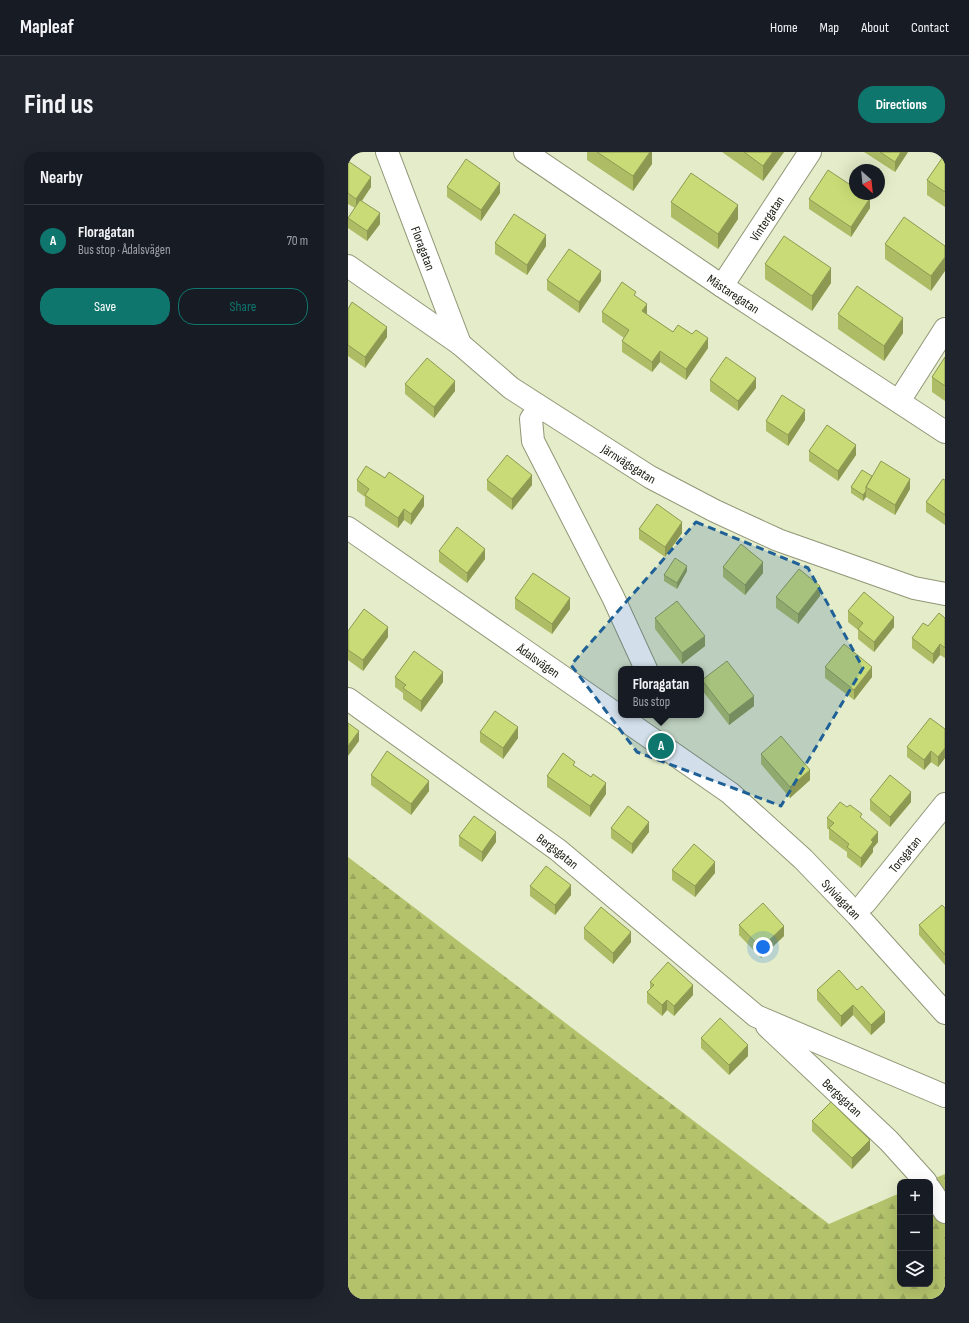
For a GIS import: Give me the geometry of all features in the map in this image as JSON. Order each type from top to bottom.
[{"type":"street","name":"Floragatan","points":[[387,152],[460,344]]},
{"type":"street","name":"Mästaregatan","points":[[525,152],[549,158],[722,286],[945,432]]},
{"type":"street","name":"Vintergatan","points":[[722,286],[810,152]]},
{"type":"street","name":"Järnvägsgatan","points":[[348,266],[460,344],[511,388],[650,477],[715,512],[778,540],[914,588],[945,594]]},
{"type":"street","points":[[898,401],[945,329]]},
{"type":"street","points":[[540,407],[531,419],[533,441],[613,597],[645,666]]},
{"type":"street","name":"Ådalsvägen","points":[[348,528],[618,715]]},
{"type":"street","name":"Bergsgatan","points":[[348,699],[558,850],[753,1014],[889,1141],[923,1179]]},
{"type":"street","name":"Ådalsvägen","points":[[622,718],[730,793]]},
{"type":"street","name":"Sylviagatan","points":[[730,793],[808,864],[857,914],[945,1013]]},
{"type":"street","name":"Torsgatan","points":[[865,903],[945,804]]},
{"type":"street","name":"Bergsgatan","points":[[753,1014],[945,1096]]},
{"type":"street","points":[[933,1194],[945,1212]]},
{"type":"highlighted area","points":[[696,522],[808,568],[863,668],[781,806],[637,752],[571,665]]},
{"type":"green space","points":[[348,857],[829,1224],[897,1194],[897,1287],[933,1287],[933,1179],[945,1174],[945,1299],[348,1299]]},
{"type":"building","points":[[597,152],[650,152],[633,176]]},
{"type":"building","points":[[744,152],[773,152],[763,166]]},
{"type":"building","points":[[880,152],[901,152],[895,162]]},
{"type":"building","points":[[945,154],[945,192],[927,180]]},
{"type":"building","points":[[466,159],[500,183],[481,210],[447,187]]},
{"type":"building","points":[[348,161],[371,177],[356,199],[348,193]]},
{"type":"building","points":[[828,170],[849,184],[849,200],[869,200],[851,227],[809,199]]},
{"type":"building","points":[[691,173],[738,205],[718,234],[671,202]]},
{"type":"building","points":[[360,200],[380,213],[367,231],[348,218]]},
{"type":"building","points":[[514,214],[546,235],[527,265],[495,243]]},
{"type":"building","points":[[904,217],[945,246],[945,257],[931,276],[885,244]]},
{"type":"building","points":[[784,236],[831,268],[812,296],[765,264]]},
{"type":"building","points":[[569,249],[601,271],[579,302],[547,280]]},
{"type":"building","points":[[622,282],[636,292],[634,295],[647,304],[642,311],[673,332],[678,325],[692,334],[696,330],[708,338],[686,369],[660,351],[652,362],[622,341],[629,330],[602,312]]},
{"type":"building","points":[[857,286],[903,318],[884,346],[838,314]]},
{"type":"building","points":[[352,302],[387,327],[365,357],[348,345],[348,309]]},
{"type":"building","points":[[726,357],[756,378],[738,401],[710,380]]},
{"type":"building","points":[[945,357],[945,386],[932,377]]},
{"type":"building","points":[[427,358],[455,381],[434,407],[405,384]]},
{"type":"building","points":[[782,395],[805,410],[788,435],[766,421]]},
{"type":"building","points":[[827,425],[856,445],[838,471],[809,451]]},
{"type":"building","points":[[507,455],[532,475],[512,499],[487,480]]},
{"type":"building","points":[[881,461],[910,479],[895,505],[866,487]]},
{"type":"building","points":[[366,466],[385,478],[389,472],[424,496],[411,514],[404,509],[398,518],[365,495],[369,489],[357,480]]},
{"type":"building","points":[[862,470],[872,476],[863,495],[851,487]]},
{"type":"building","points":[[943,479],[945,480],[945,515],[926,502]]},
{"type":"building","points":[[657,504],[682,522],[665,547],[639,529]]},
{"type":"building","points":[[457,527],[485,549],[467,573],[439,551]]},
{"type":"building","points":[[741,544],[763,562],[745,585],[723,567]]},
{"type":"building","points":[[675,558],[687,566],[677,583],[664,575]]},
{"type":"building","points":[[799,569],[820,586],[798,614],[776,597]]},
{"type":"building","points":[[533,573],[570,598],[552,624],[515,598]]},
{"type":"building","points":[[864,592],[894,617],[874,642],[858,629],[863,623],[848,611]]},
{"type":"building","points":[[677,601],[705,636],[682,653],[655,618]]},
{"type":"building","points":[[364,609],[388,627],[363,660],[348,650],[348,631]]},
{"type":"building","points":[[939,613],[945,618],[945,648],[940,644],[933,654],[912,638],[923,623],[928,626]]},
{"type":"building","points":[[844,644],[872,667],[854,690],[825,667]]},
{"type":"building","points":[[414,651],[443,672],[421,701],[403,688],[406,685],[395,677]]},
{"type":"building","points":[[727,661],[754,696],[729,715],[704,683],[704,678]]},
{"type":"building","points":[[495,711],[518,727],[503,748],[480,732]]},
{"type":"building","points":[[930,718],[945,729],[945,748],[938,757],[931,751],[924,760],[907,747]]},
{"type":"building","points":[[348,723],[359,731],[348,746]]},
{"type":"building","points":[[781,736],[810,770],[790,787],[761,754]]},
{"type":"building","points":[[387,751],[429,781],[411,804],[371,775]]},
{"type":"building","points":[[563,753],[575,762],[573,765],[591,777],[593,774],[606,783],[590,806],[547,776]]},
{"type":"building","points":[[890,775],[911,792],[890,817],[870,800]]},
{"type":"building","points":[[840,802],[847,807],[850,805],[862,814],[860,817],[878,832],[871,840],[873,842],[861,858],[847,847],[849,844],[829,828],[834,823],[827,818]]},
{"type":"building","points":[[628,806],[649,822],[632,844],[611,828]]},
{"type":"building","points":[[474,816],[496,832],[482,852],[459,836]]},
{"type":"building","points":[[694,844],[715,862],[695,886],[672,870]]},
{"type":"building","points":[[546,866],[571,885],[555,905],[530,886]]},
{"type":"building","points":[[763,903],[784,926],[761,948],[739,925]]},
{"type":"building","points":[[942,905],[945,908],[945,955],[919,925]]},
{"type":"building","points":[[601,907],[631,932],[613,953],[584,928]]},
{"type":"building","points":[[668,962],[693,985],[674,1006],[667,1000],[662,1005],[647,992],[654,985],[650,982]]},
{"type":"building","points":[[839,970],[857,990],[862,986],[885,1012],[871,1025],[853,1005],[841,1016],[817,990]]},
{"type":"building","points":[[720,1018],[748,1045],[729,1065],[701,1038]]},
{"type":"building","points":[[831,1102],[870,1140],[852,1158],[812,1121]]},
{"type":"place","name":"Floragatan","points":[[661,746]]}]
